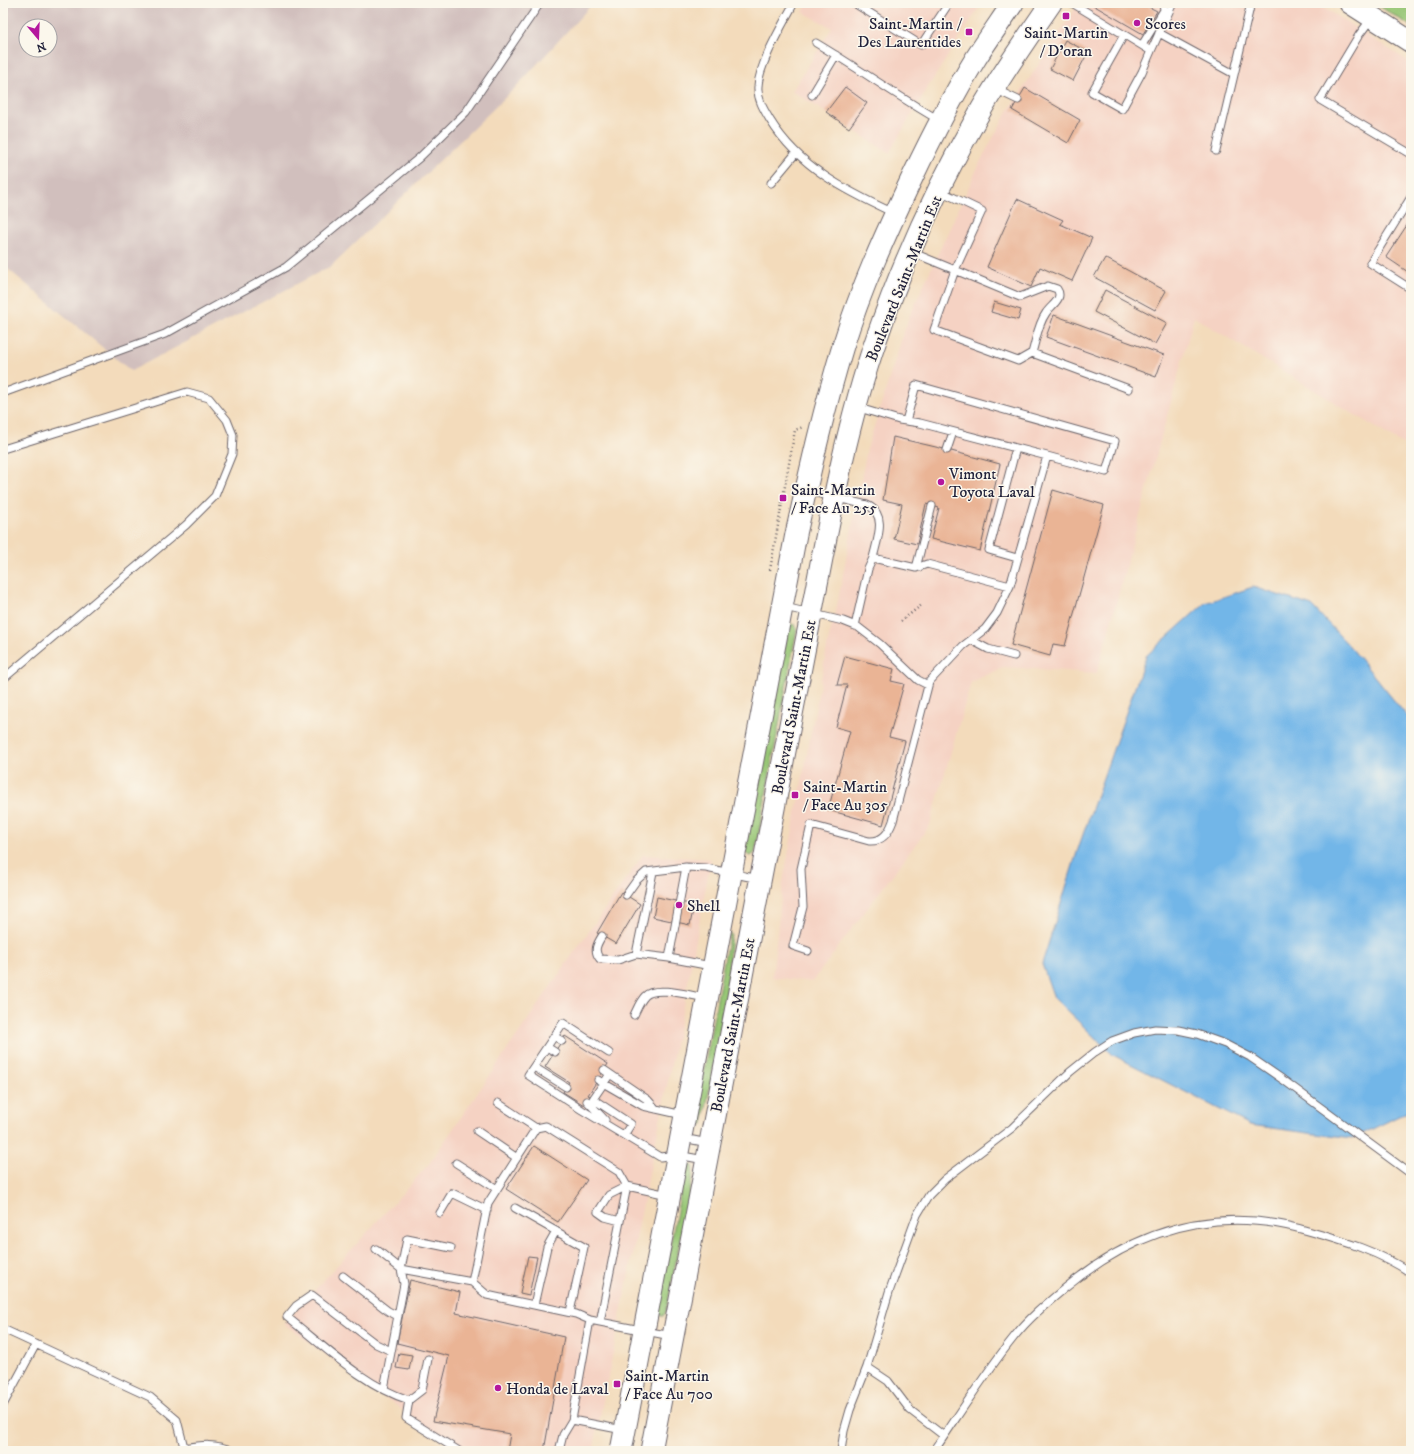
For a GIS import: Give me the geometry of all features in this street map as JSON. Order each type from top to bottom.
[{"type":"main road","name":"Boulevard Saint-Martin Est","points":[[621,1451],[670,1195],[677,1128],[708,998],[782,607],[805,490],[818,435],[844,345],[866,283],[895,214],[941,121],[976,58],[1013,3]]},
{"type":"main road","name":"Boulevard Saint-Martin Est","points":[[651,1451],[811,613],[834,497],[856,407],[876,341],[911,252],[938,190],[977,116],[1051,3]]},
{"type":"main road","points":[[1350,3],[1411,42]]},
{"type":"lane","points":[[3,393],[165,334],[286,267],[419,158],[466,112],[540,3]]},
{"type":"lane","points":[[794,3],[768,55],[759,80],[758,91],[762,106],[778,132],[796,153],[814,169],[836,184],[895,214]]},
{"type":"lane","points":[[854,3],[921,45],[949,3]]},
{"type":"lane","points":[[1072,3],[1151,51]]},
{"type":"lane","points":[[1142,45],[1164,10],[1163,3]]},
{"type":"lane","points":[[1124,35],[1092,92],[1122,109],[1142,72],[1173,3]]},
{"type":"lane","points":[[1216,151],[1251,3]]},
{"type":"lane","points":[[1372,17],[1359,35],[1320,100],[1411,154]]},
{"type":"lane","points":[[1159,33],[1234,74]]},
{"type":"lane","points":[[816,43],[866,74],[890,91],[941,121]]},
{"type":"lane","points":[[812,94],[836,55]]},
{"type":"lane","points":[[994,88],[1018,100]]},
{"type":"lane","points":[[771,183],[796,153]]},
{"type":"lane","points":[[911,252],[955,270],[1020,297],[1048,286],[1057,290],[1060,294],[1059,298],[1043,316],[1032,352],[1018,361],[934,330],[955,270],[982,211],[938,190]]},
{"type":"lane","points":[[1411,197],[1370,263],[1411,289]]},
{"type":"lane","points":[[1032,352],[1129,389]]},
{"type":"lane","points":[[856,407],[899,420],[906,421],[920,423],[1106,472],[1115,441],[916,385],[906,421]]},
{"type":"lane","points":[[3,449],[188,392],[209,398],[227,420],[233,435],[232,454],[215,496],[186,525],[3,679]]},
{"type":"lane","points":[[948,450],[953,432]]},
{"type":"lane","points":[[1016,448],[989,550],[1017,558]]},
{"type":"lane","points":[[808,951],[793,946],[803,907],[801,869],[811,825],[869,841],[878,840],[887,834],[893,820],[929,682],[933,676],[963,646],[985,629],[990,623],[1010,586],[1047,456]]},
{"type":"lane","points":[[805,490],[867,505],[874,509],[878,514],[880,528],[874,558],[868,569],[855,626]]},
{"type":"lane","points":[[916,568],[932,506]]},
{"type":"lane","points":[[874,558],[916,568],[927,564],[1010,586]]},
{"type":"lane","points":[[782,607],[843,621],[855,626],[880,644],[918,680],[928,686]]},
{"type":"lane","points":[[971,640],[988,649],[1014,656]]},
{"type":"lane","points":[[669,958],[686,867]]},
{"type":"lane","points":[[626,895],[643,874],[686,867],[706,868],[759,879]]},
{"type":"lane","points":[[636,954],[653,872]]},
{"type":"lane","points":[[602,936],[596,949],[600,959],[618,960],[636,954],[714,966]]},
{"type":"lane","points":[[634,1015],[643,998],[648,993],[671,992],[708,998]]},
{"type":"lane","points":[[610,1053],[563,1023],[528,1075],[660,1157],[677,1128]]},
{"type":"lane","points":[[841,1451],[844,1431],[850,1410],[867,1367],[889,1292],[917,1215],[929,1195],[945,1179],[1012,1128],[1070,1072],[1112,1040],[1134,1033],[1155,1029],[1178,1030],[1197,1034],[1225,1044],[1244,1054],[1282,1079],[1411,1174]]},
{"type":"lane","points":[[554,1036],[562,1041]]},
{"type":"lane","points":[[547,1047],[555,1052]]},
{"type":"lane","points":[[534,1066],[566,1087]]},
{"type":"lane","points":[[624,1135],[630,1124],[593,1099],[607,1072],[648,1100],[677,1128],[709,1152]]},
{"type":"lane","points":[[601,1081],[643,1106],[656,1109]]},
{"type":"lane","points":[[586,1101],[613,1128]]},
{"type":"lane","points":[[498,1103],[536,1128],[546,1126],[600,1159],[619,1172],[627,1186],[600,1322]]},
{"type":"lane","points":[[472,1282],[488,1202],[536,1128]]},
{"type":"lane","points":[[677,1128],[709,1152]]},
{"type":"lane","points":[[477,1131],[517,1158]]},
{"type":"lane","points":[[456,1163],[497,1189]]},
{"type":"lane","points":[[620,1220],[605,1217],[598,1212],[609,1195],[627,1186],[670,1195]]},
{"type":"lane","points":[[440,1213],[452,1194],[487,1210]]},
{"type":"lane","points":[[515,1208],[584,1247],[570,1312]]},
{"type":"lane","points":[[934,1451],[1014,1336],[1036,1313],[1079,1276],[1099,1262],[1117,1251],[1162,1231],[1205,1222],[1224,1220],[1274,1222],[1358,1246],[1411,1273]]},
{"type":"lane","points":[[534,1305],[547,1247],[556,1231]]},
{"type":"lane","points":[[384,1389],[404,1284],[401,1269],[407,1239],[451,1248]]},
{"type":"lane","points":[[376,1249],[401,1269],[472,1282],[487,1295],[570,1312],[590,1320],[674,1336]]},
{"type":"lane","points":[[343,1276],[388,1311],[398,1316]]},
{"type":"lane","points":[[391,1351],[376,1344],[312,1295],[296,1306],[287,1317],[362,1376],[395,1395],[409,1400]]},
{"type":"lane","points":[[559,1451],[563,1435],[572,1420],[590,1320]]},
{"type":"lane","points":[[3,1329],[150,1397],[177,1420],[185,1449],[210,1445],[224,1447],[232,1451]]},
{"type":"lane","points":[[3,1405],[36,1344]]},
{"type":"lane","points":[[428,1359],[422,1390],[409,1400],[406,1418],[459,1451]]},
{"type":"lane","points":[[867,1367],[888,1381],[910,1410],[944,1436]]},
{"type":"lane","points":[[572,1420],[625,1431]]},
{"type":"path","points":[[901,621],[923,604]]},
{"type":"shaded area","points":[[3,3],[593,3],[518,85],[331,266],[131,371],[3,265]]},
{"type":"shaded area","points":[[808,3],[982,3],[928,87],[889,153],[792,91],[832,28],[803,12]]},
{"type":"shaded area","points":[[1079,3],[1316,3],[1411,63],[1411,449],[1194,317],[1097,673],[1004,667],[971,682],[930,825],[812,982],[772,977],[783,882],[829,637],[836,611],[867,449],[908,319],[982,158],[1008,111]]},
{"type":"shaded area","points":[[643,855],[711,859],[691,967],[593,1451],[459,1451],[284,1324],[429,1164],[568,961]]},
{"type":"green space","points":[[1374,3],[1411,3],[1411,26]]},
{"type":"green space","points":[[789,625],[795,625],[797,629],[755,853],[749,856],[745,852]]},
{"type":"green space","points":[[729,934],[731,934],[726,999],[703,1124],[697,1126],[694,1124]]},
{"type":"green space","points":[[686,1165],[692,1165],[693,1174],[666,1312],[663,1316],[661,1316],[657,1313]]},
{"type":"water","points":[[1253,587],[1312,606],[1352,649],[1406,715],[1411,718],[1411,1110],[1352,1139],[1250,1125],[1113,1055],[1054,998],[1042,964],[1079,846],[1146,656],[1205,603]]},
{"type":"building","name":"Scores","points":[[1094,3],[1152,3],[1149,7],[1157,11],[1143,34],[1093,5]]},
{"type":"building","points":[[1065,40],[1088,52],[1073,81],[1050,69]]},
{"type":"building","points":[[845,87],[867,103],[849,128],[826,112]]},
{"type":"building","points":[[1025,88],[1080,120],[1068,143],[1012,110]]},
{"type":"building","points":[[1017,199],[1063,220],[1060,224],[1092,238],[1072,281],[1040,267],[1031,287],[987,267]]},
{"type":"building","points":[[1411,219],[1411,274],[1386,257]]},
{"type":"building","points":[[1105,258],[1166,291],[1155,310],[1094,277]]},
{"type":"building","points":[[1105,290],[1167,323],[1155,344],[1094,312]]},
{"type":"building","points":[[994,302],[1021,310],[1018,320],[991,312]]},
{"type":"building","points":[[1054,315],[1164,355],[1156,377],[1046,337]]},
{"type":"building","name":"Vimont Toyota Laval","points":[[893,437],[1000,464],[980,551],[931,539],[939,508],[926,504],[917,544],[894,539],[902,504],[883,500]]},
{"type":"building","points":[[1053,490],[1104,505],[1065,646],[1053,644],[1050,656],[1011,645]]},
{"type":"building","points":[[845,656],[894,669],[891,681],[904,684],[889,737],[905,741],[883,825],[828,810],[850,731],[836,727],[847,685],[837,685]]},
{"type":"building","points":[[621,892],[640,904],[616,944],[597,933]]},
{"type":"building","points":[[657,897],[694,905],[690,925],[653,917]]},
{"type":"building","points":[[565,1036],[608,1064],[588,1095],[590,1096],[584,1105],[563,1092],[569,1082],[545,1067]]},
{"type":"building","points":[[534,1146],[587,1180],[558,1222],[506,1189]]},
{"type":"building","points":[[528,1256],[537,1257],[529,1295],[520,1293]]},
{"type":"building","name":"Honda de Laval","points":[[410,1280],[460,1292],[456,1313],[564,1337],[544,1451],[507,1451],[510,1434],[433,1421],[449,1356],[397,1343]]},
{"type":"building","points":[[399,1353],[412,1355],[409,1370],[396,1368]]},
{"type":"place","name":"Saint-Martin / D'oran","points":[[1066,16]]},
{"type":"place","name":"Scores","points":[[1137,23]]},
{"type":"place","name":"Saint-Martin / Des Laurentides","points":[[969,32]]},
{"type":"place","name":"Vimont Toyota Laval","points":[[941,482]]},
{"type":"place","name":"Saint-Martin / Face Au 255","points":[[783,498]]},
{"type":"place","name":"Saint-Martin / Face Au 305","points":[[795,795]]},
{"type":"place","name":"Shell","points":[[679,905]]},
{"type":"place","name":"Saint-Martin / Face Au 700","points":[[617,1384]]},
{"type":"place","name":"Honda de Laval","points":[[498,1388]]}]
